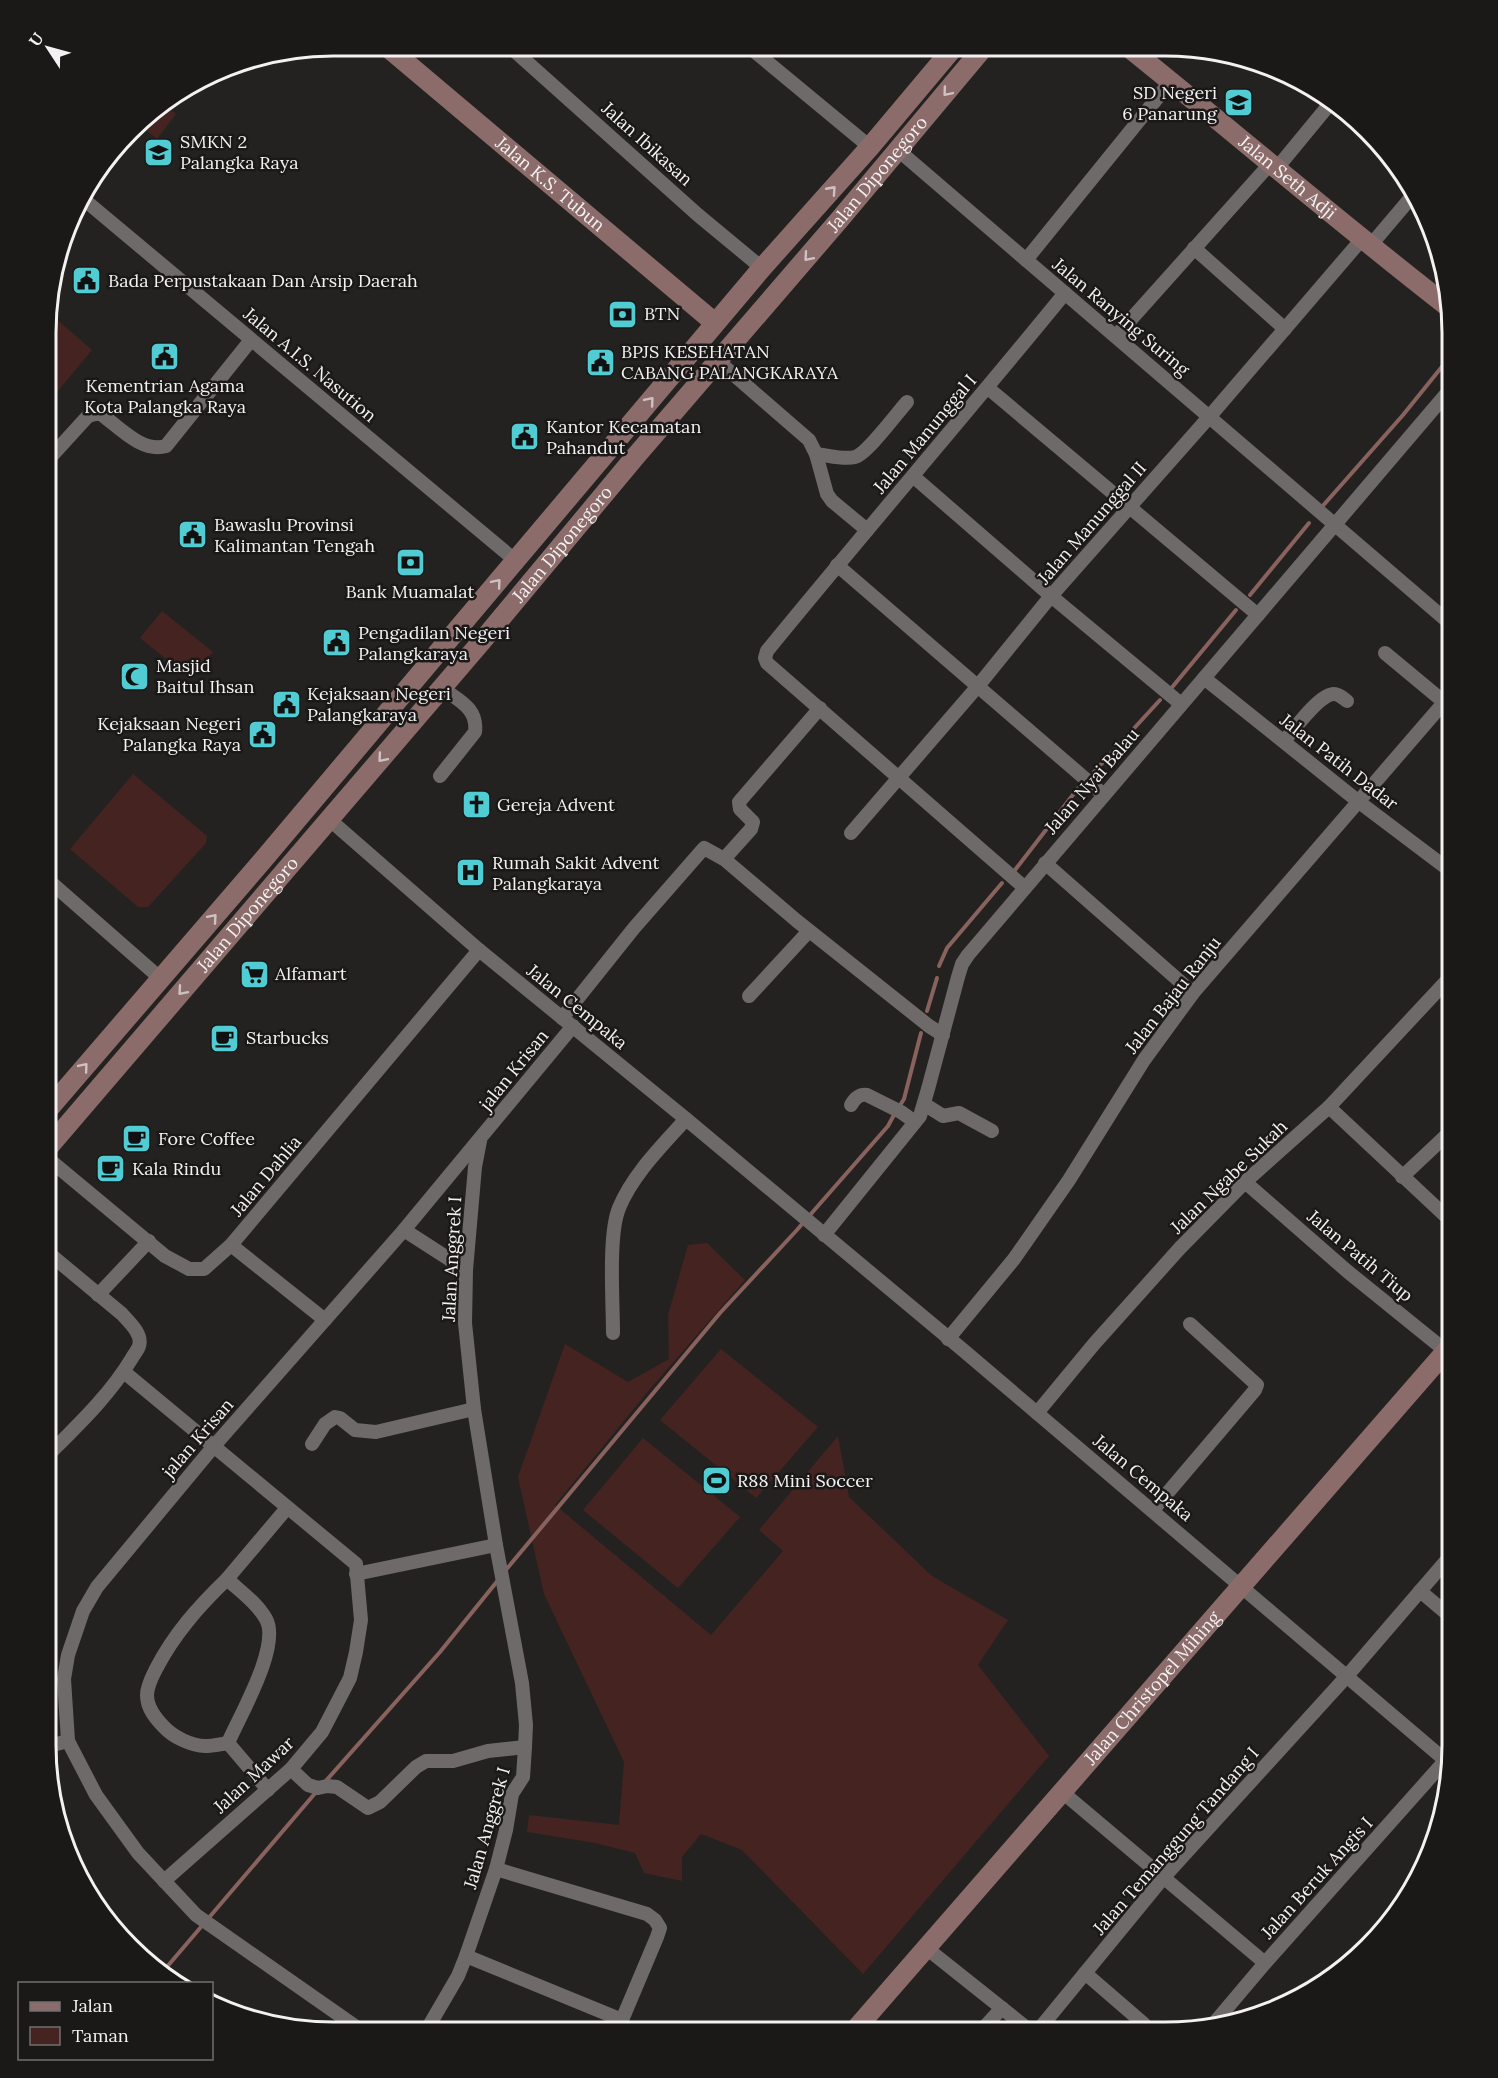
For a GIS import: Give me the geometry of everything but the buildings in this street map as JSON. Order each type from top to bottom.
[{"type":"main road","name":"Jalan K.S. Tubun","points":[[398,56],[715,324]]},
{"type":"main road","name":"Jalan Diponegoro","points":[[56,1100],[264,860],[762,268],[870,147],[946,56]]},
{"type":"main road","name":"Jalan Diponegoro","points":[[56,1138],[330,820],[976,56]]},
{"type":"main road","name":"Jalan Seth Adji","points":[[1139,56],[1366,243],[1440,301]]},
{"type":"main road","points":[[616,441],[635,457]]},
{"type":"main road","points":[[392,708],[411,724]]},
{"type":"main road","points":[[310,804],[330,820]]},
{"type":"main road","name":"Jalan Christopel Mihing","points":[[861,2022],[1241,1585],[1442,1359]]},
{"type":"street","name":"Jalan Ibikasan","points":[[521,56],[698,215],[762,268]]},
{"type":"street","points":[[760,56],[870,147]]},
{"type":"street","points":[[1026,260],[1171,81]]},
{"type":"street","points":[[1116,336],[1194,248],[1326,107]]},
{"type":"street","name":"Jalan Ranying Suring","points":[[898,150],[1442,617]]},
{"type":"street","name":"Jalan Manunggal II","points":[[851,833],[978,686],[1051,596],[1210,417],[1285,328],[1408,200]]},
{"type":"street","name":"Jalan A.I.S. Nasution","points":[[88,203],[516,561]]},
{"type":"street","points":[[1194,248],[1285,328]]},
{"type":"street","name":"Jalan Manunggal I","points":[[820,708],[767,663],[765,658],[767,651],[1065,293]]},
{"type":"street","points":[[56,451],[88,416],[95,414],[101,414],[142,446],[156,449],[166,446],[251,340]]},
{"type":"street","points":[[718,361],[809,440],[816,454],[827,494],[832,501],[867,530]]},
{"type":"street","points":[[988,388],[1251,610]]},
{"type":"street","name":"Jalan Nyai Balau","points":[[814,1227],[908,1117],[924,1104],[936,1030],[962,964],[1019,882],[1045,863],[1097,789],[1175,700],[1204,678],[1251,610],[1328,519],[1442,398]]},
{"type":"street","points":[[816,454],[842,458],[857,457],[907,402]]},
{"type":"street","points":[[914,477],[1175,700]]},
{"type":"street","points":[[837,565],[1097,789]]},
{"type":"street","points":[[1385,653],[1442,693]]},
{"type":"street","name":"Jalan Patih Dadar","points":[[1204,678],[1359,802],[1442,865]]},
{"type":"street","points":[[440,776],[476,732],[475,717],[471,711],[442,688]]},
{"type":"street","points":[[1284,741],[1317,703],[1326,697],[1333,694],[1347,701]]},
{"type":"street","name":"Jalan Bajau Ranju","points":[[948,1339],[1014,1259],[1070,1180],[1144,1060],[1193,993],[1442,704]]},
{"type":"street","points":[[936,1030],[809,931],[724,859],[751,829],[753,822],[740,809],[739,802],[820,708],[1019,882]]},
{"type":"street","name":"Jalan Cempaka","points":[[330,820],[479,950],[686,1119],[1442,1753]]},
{"type":"street","name":"jalan Krisan","points":[[349,2022],[199,1917],[138,1853],[96,1795],[68,1741],[64,1678],[68,1655],[82,1611],[97,1587],[214,1446],[326,1320],[481,1138],[634,928],[704,848],[724,859]]},
{"type":"street","points":[[1045,863],[1193,993]]},
{"type":"street","points":[[56,888],[160,978]]},
{"type":"street","points":[[749,996],[809,931]]},
{"type":"street","name":"Jalan Dahlia","points":[[56,1165],[173,1261],[194,1270],[204,1269],[231,1245],[479,950]]},
{"type":"street","name":"Jalan Ngabe Sukah","points":[[1037,1413],[1094,1344],[1170,1259],[1245,1182],[1329,1107],[1442,986]]},
{"type":"street","points":[[852,1105],[856,1098],[867,1095],[908,1117]]},
{"type":"street","points":[[924,1104],[943,1116],[959,1113],[992,1131]]},
{"type":"street","points":[[1329,1107],[1442,1213]]},
{"type":"street","points":[[613,1333],[614,1232],[618,1209],[651,1159],[686,1119]]},
{"type":"street","name":"Jalan Anggrek I","points":[[431,2022],[458,1976],[496,1869],[512,1794],[523,1777],[525,1747],[526,1725],[522,1683],[474,1409],[465,1323],[466,1270],[475,1167],[481,1138]]},
{"type":"street","points":[[1402,1177],[1442,1139]]},
{"type":"street","name":"Jalan Patih Tiup","points":[[1245,1182],[1347,1271],[1442,1344]]},
{"type":"street","points":[[404,1230],[466,1270]]},
{"type":"street","points":[[98,1295],[149,1241]]},
{"type":"street","points":[[231,1245],[326,1320]]},
{"type":"street","points":[[56,1259],[122,1314],[133,1326],[140,1345],[124,1372],[56,1446]]},
{"type":"street","points":[[1153,1510],[1257,1385],[1191,1324]]},
{"type":"street","name":"Jalan Mawar","points":[[124,1372],[356,1564],[361,1603],[357,1652],[350,1678],[322,1732],[291,1769],[164,1881]]},
{"type":"street","points":[[312,1444],[325,1424],[334,1417],[340,1418],[355,1430],[375,1432],[474,1409]]},
{"type":"street","points":[[228,1743],[204,1746],[175,1736],[166,1730],[154,1716],[149,1707],[147,1694],[162,1658],[181,1628],[198,1607],[227,1579],[287,1508]]},
{"type":"street","points":[[356,1574],[496,1545]]},
{"type":"street","name":"Jalan Temanggung Tandang I","points":[[1044,2022],[1163,1878],[1347,1676],[1442,1566]]},
{"type":"street","points":[[227,1579],[257,1608],[266,1619],[271,1632],[263,1665],[228,1743]]},
{"type":"street","points":[[1420,1591],[1442,1610]]},
{"type":"street","points":[[56,1744],[68,1741]]},
{"type":"street","points":[[228,1743],[268,1790]]},
{"type":"street","points":[[291,1769],[308,1785],[338,1787],[364,1807],[370,1808],[380,1802],[416,1767],[426,1761],[453,1761],[488,1751],[525,1747]]},
{"type":"street","name":"Jalan Beruk Angis I","points":[[1219,2017],[1265,1963],[1441,1770]]},
{"type":"street","points":[[1061,1791],[1265,1963]]},
{"type":"street","points":[[496,1869],[647,1914],[655,1920],[660,1928],[657,1937],[621,2022]]},
{"type":"street","points":[[925,1947],[1020,2022]]},
{"type":"street","points":[[466,1956],[610,2022]]},
{"type":"street","points":[[1085,1973],[1142,2022]]},
{"type":"street","points":[[989,2022],[1002,2008]]},
{"type":"green space","points":[[170,109],[176,114],[157,139],[145,129]]},
{"type":"green space","points":[[56,319],[92,350],[56,393]]},
{"type":"green space","points":[[162,611],[213,652],[191,679],[140,638]]},
{"type":"green space","points":[[133,774],[207,836],[206,843],[148,907],[138,907],[70,849]]},
{"type":"green space","points":[[707,1243],[745,1280],[650,1389],[555,1505],[711,1635],[783,1551],[759,1530],[838,1436],[849,1497],[932,1576],[1008,1620],[978,1665],[1049,1756],[863,1974],[742,1850],[701,1834],[682,1857],[682,1881],[644,1873],[635,1853],[595,1843],[527,1832],[529,1815],[619,1825],[624,1762],[544,1594],[518,1477],[565,1344],[628,1382],[669,1359],[668,1315],[688,1245]]},
{"type":"green space","points":[[721,1349],[818,1427],[756,1498],[660,1420]]},
{"type":"green space","points":[[643,1438],[740,1517],[678,1588],[583,1510]]},
{"type":"waterway","points":[[1320,509],[1403,415],[1442,367]]},
{"type":"waterway","points":[[1250,595],[1309,523]]},
{"type":"waterway","points":[[1169,691],[1236,610]]},
{"type":"waterway","points":[[1094,772],[1160,700]]},
{"type":"waterway","points":[[1015,870],[1079,787]]},
{"type":"waterway","points":[[939,966],[947,948],[1002,883]]},
{"type":"waterway","points":[[927,1011],[937,978]]},
{"type":"waterway","points":[[899,1107],[904,1099],[921,1033]]},
{"type":"waterway","points":[[505,1571],[720,1313],[888,1126],[895,1113]]},
{"type":"waterway","points":[[324,1783],[440,1652],[499,1579]]},
{"type":"waterway","points":[[167,1967],[317,1791]]},
{"type":"place","name":"SD Negeri 6 Panarung","points":[[1238,103]]},
{"type":"place","name":"SMKN 2 Palangka Raya","points":[[159,152]]},
{"type":"place","name":"Bada Perpustakaan Dan Arsip Daerah","points":[[87,281]]},
{"type":"place","name":"BTN","points":[[623,314]]},
{"type":"place","name":"Kementrian Agama Kota Palangka Raya","points":[[165,357]]},
{"type":"place","name":"BPJS KESEHATAN CABANG PALANGKARAYA","points":[[600,362]]},
{"type":"place","name":"Kantor Kecamatan Pahandut","points":[[525,437]]},
{"type":"place","name":"Bawaslu Provinsi Kalimantan Tengah","points":[[193,535]]},
{"type":"place","name":"Bank Muamalat","points":[[410,563]]},
{"type":"place","name":"Pengadilan Negeri Palangkaraya","points":[[337,643]]},
{"type":"place","name":"Masjid Baitul Ihsan","points":[[135,676]]},
{"type":"place","name":"Kejaksaan Negeri Palangkaraya","points":[[286,704]]},
{"type":"place","name":"Kejaksaan Negeri Palangka Raya","points":[[262,734]]},
{"type":"place","name":"Gereja Advent","points":[[476,805]]},
{"type":"place","name":"Rumah Sakit Advent Palangkaraya","points":[[471,873]]},
{"type":"place","name":"Alfamart","points":[[254,974]]},
{"type":"place","name":"Starbucks","points":[[225,1038]]},
{"type":"place","name":"Fore Coffee","points":[[137,1139]]},
{"type":"place","name":"Kala Rindu","points":[[111,1169]]},
{"type":"place","name":"R88 Mini Soccer","points":[[716,1481]]}]
